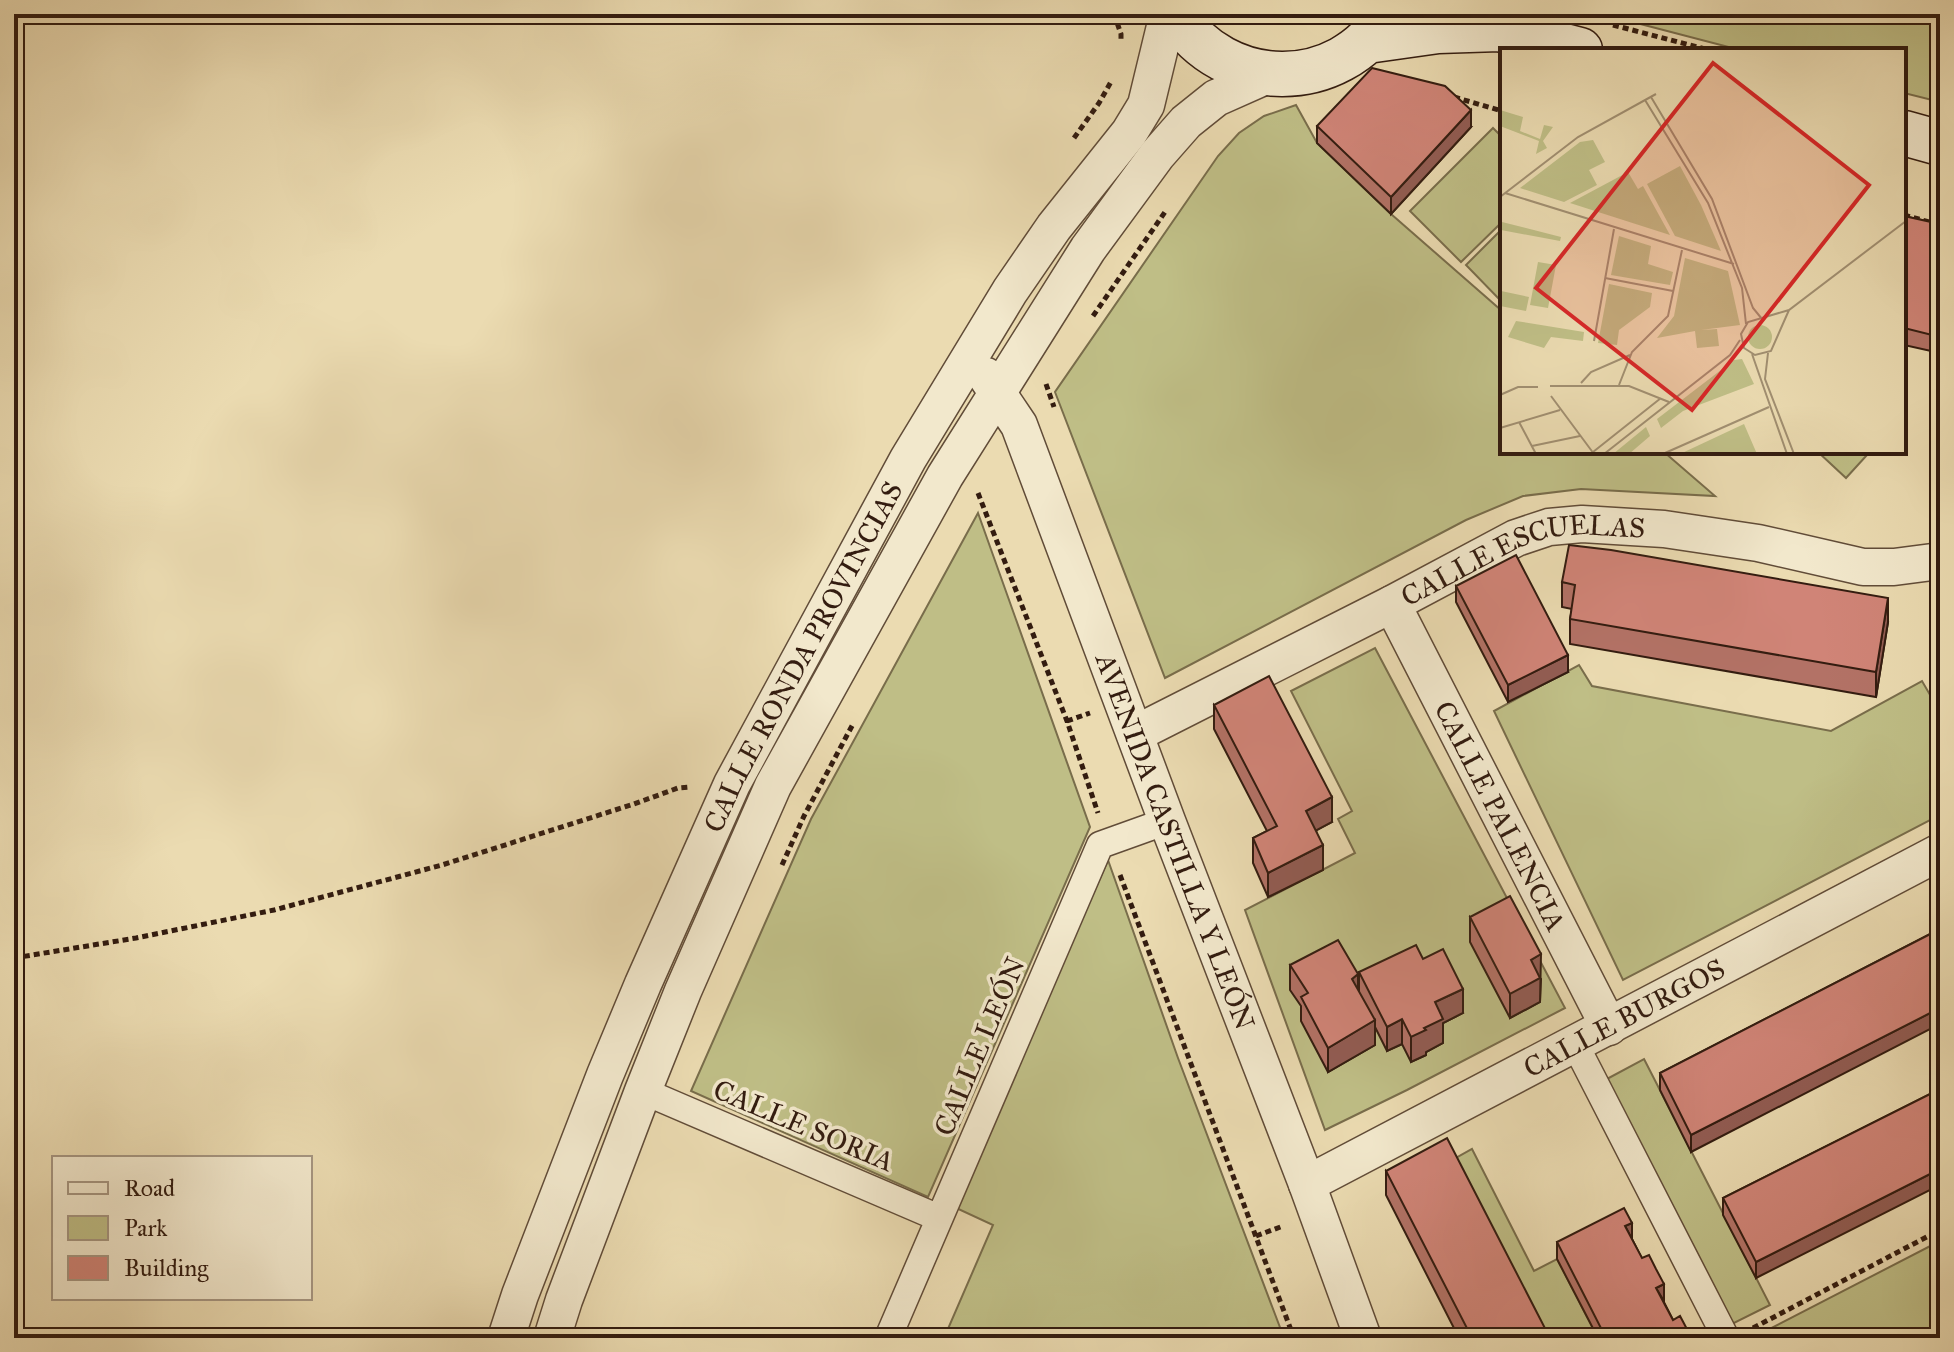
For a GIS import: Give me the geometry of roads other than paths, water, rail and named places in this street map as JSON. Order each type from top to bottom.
[{"type":"main road","points":[[1175,14],[1201,45],[1222,60],[1270,74],[1317,70],[1339,61],[1377,28],[1438,31],[1491,22],[1596,37]]},
{"type":"main road","points":[[1906,134],[1940,143]]},
{"type":"street","name":"CALLE RONDA PROVINCIAS","points":[[506,1338],[605,1075],[732,784],[908,459],[1010,291],[1054,227],[1129,133],[1146,105],[1168,14]]},
{"type":"street","name":"CALLE RONDA PROVINCIAS","points":[[552,1338],[683,991],[773,786],[945,476],[1088,249],[1157,155],[1186,122],[1216,98],[1270,74]]},
{"type":"street","name":"AVENIDA CASTILLA Y LEÓN","points":[[972,355],[1019,425],[1363,1338]]},
{"type":"street","name":"CALLE ESCUELAS","points":[[1135,734],[1516,538],[1549,527],[1582,524],[1664,529],[1742,541],[1863,567],[1933,571]]},
{"type":"street","name":"CALLE PALENCIA","points":[[1392,604],[1609,1027]]},
{"type":"street","name":"CALLE LEÓN","points":[[888,1338],[1100,845],[1167,821]]},
{"type":"street","name":"CALLE BURGOS","points":[[1307,1184],[1940,852]]},
{"type":"street","points":[[1575,1044],[1737,1334]]},
{"type":"street","name":"CALLE SORIA","points":[[643,1091],[939,1218]]}]
